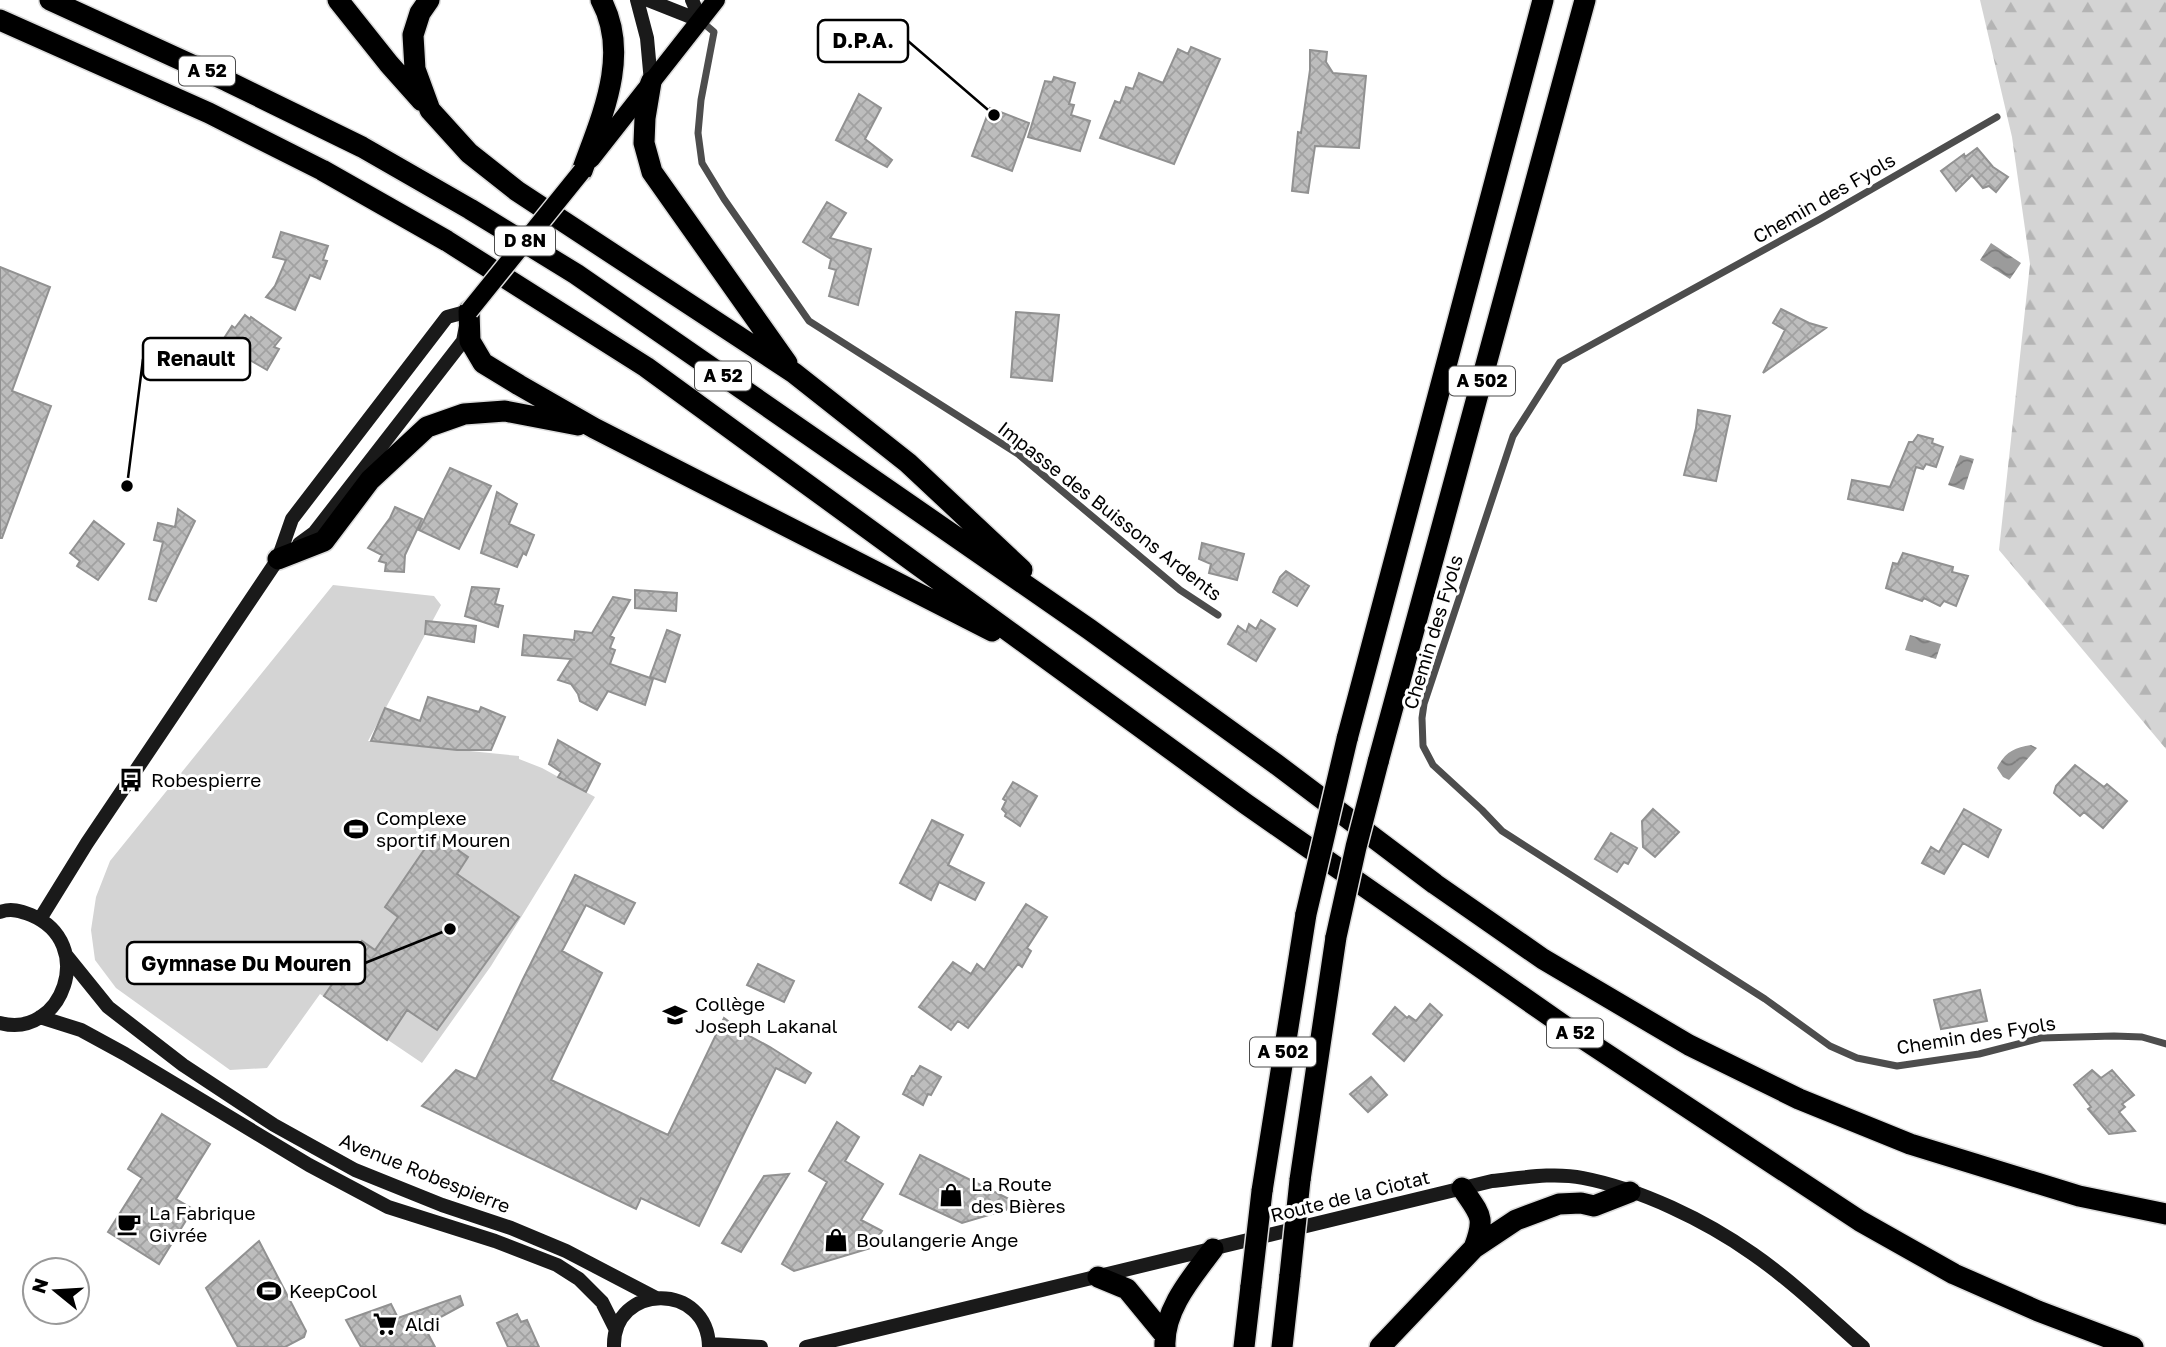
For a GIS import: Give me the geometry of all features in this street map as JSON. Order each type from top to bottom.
[{"type":"highway","name":"A 52","points":[[50,0],[227,81],[362,147],[576,274],[1074,619],[1276,764],[1435,884],[1543,959],[1689,1045],[1799,1099],[1910,1144],[2079,1196],[2166,1213]]},
{"type":"highway","points":[[338,0],[389,64],[469,153],[517,191],[794,373],[908,463],[1074,619]]},
{"type":"highway","points":[[429,0],[420,13],[413,35],[415,69],[430,110]]},
{"type":"highway","points":[[582,171],[606,105],[615,56],[611,22],[601,0]]},
{"type":"highway","name":"A 502","points":[[1244,1347],[1262,1191],[1306,914],[1347,739],[1543,0]]},
{"type":"highway","name":"A 502","points":[[1282,1347],[1300,1180],[1336,937],[1356,847],[1585,0]]},
{"type":"highway","name":"A 52","points":[[0,20],[209,113],[322,170],[447,241],[646,368],[1246,804],[1573,1032],[1860,1221],[1954,1274],[2038,1311],[2133,1347]]},
{"type":"highway","points":[[651,82],[644,143],[652,172],[794,373]]},
{"type":"highway","points":[[469,311],[470,341],[484,363],[594,428],[1052,662]]},
{"type":"highway","points":[[278,559],[324,541],[370,480],[427,427],[464,414],[505,411],[594,428]]},
{"type":"highway","points":[[1462,1188],[1480,1216],[1481,1228],[1474,1248]]},
{"type":"highway","points":[[1380,1347],[1474,1248],[1516,1220],[1559,1204],[1581,1203],[1594,1206],[1630,1192]]},
{"type":"highway","points":[[1164,1340],[1182,1290],[1213,1249]]},
{"type":"highway","points":[[1098,1277],[1126,1289],[1164,1340]]},
{"type":"main road","points":[[637,0],[647,38],[651,82]]},
{"type":"main road","points":[[648,0],[701,22]]},
{"type":"main road","points":[[692,0],[701,22]]},
{"type":"main road","name":"D 8N","points":[[278,559],[314,533],[463,341],[469,311],[716,0]]},
{"type":"main road","name":"D 8N","points":[[40,919],[278,559],[292,519],[447,317],[469,311]]},
{"type":"main road","points":[[2,909],[17,910],[40,919]]},
{"type":"main road","name":"Avenue Robespierre","points":[[40,919],[56,935],[66,955],[108,1007],[183,1065],[274,1125],[355,1170],[442,1205],[511,1228],[656,1298],[681,1301],[696,1311],[706,1326],[709,1345]]},
{"type":"main road","points":[[0,1023],[23,1023],[40,1017],[54,1005],[63,990],[68,973],[66,955]]},
{"type":"main road","name":"Avenue Robespierre","points":[[40,1017],[82,1030],[309,1165],[388,1207],[495,1241],[557,1265],[579,1279],[601,1302],[616,1330]]},
{"type":"main road","name":"Route de la Ciotat","points":[[806,1347],[1462,1188],[1541,1175],[1581,1178],[1630,1192],[1688,1215],[1752,1253],[1863,1347]]},
{"type":"main road","points":[[614,1347],[616,1330],[622,1318],[643,1301],[656,1298]]},
{"type":"main road","points":[[709,1345],[761,1347]]},
{"type":"street","name":"Impasse des Buissons Ardents","points":[[701,22],[714,32],[701,100],[698,133],[702,163],[809,321],[1018,454],[1180,590],[1218,615]]},
{"type":"street","name":"Chemin des Fyols","points":[[1997,117],[1809,225],[1560,362],[1513,436],[1424,704],[1423,746],[1433,765],[1502,831],[1765,999],[1830,1046],[1857,1058],[1897,1066],[1979,1054],[2041,1038],[2114,1035],[2142,1037],[2166,1044]]},
{"type":"green space","points":[[1980,0],[2166,0],[2166,749],[1999,550],[2030,264],[2012,137]]},
{"type":"green space","name":"Complexe sportif Mouren","points":[[333,585],[434,596],[441,605],[368,741],[519,756],[519,759],[542,768],[595,797],[491,966],[422,1063],[320,994],[267,1068],[230,1070],[116,988],[95,960],[91,930],[96,897],[110,861]]},
{"type":"water","points":[[1991,243],[2021,263],[2010,279],[1980,260]]},
{"type":"water","points":[[1960,455],[1974,459],[1964,490],[1948,485]]},
{"type":"water","points":[[1910,635],[1941,644],[1936,659],[1905,650]]},
{"type":"water","points":[[2031,745],[2037,748],[2009,780],[2003,777],[1997,768],[2003,758],[2015,749]]},
{"type":"building","points":[[1191,47],[1220,59],[1174,164],[1100,138],[1115,101],[1120,103],[1126,87],[1133,89],[1139,73],[1163,83],[1178,49],[1188,54]]},
{"type":"building","points":[[1310,50],[1327,52],[1326,62],[1333,73],[1366,76],[1359,148],[1315,146],[1308,193],[1292,191],[1298,132],[1301,133],[1310,70]]},
{"type":"building","points":[[1054,77],[1075,83],[1069,104],[1074,105],[1071,115],[1090,121],[1080,151],[1028,137],[1045,81],[1052,82]]},
{"type":"building","points":[[859,94],[881,108],[865,139],[892,160],[887,167],[836,140]]},
{"type":"building","points":[[990,108],[1029,123],[1012,171],[972,156]]},
{"type":"building","points":[[1977,148],[1993,167],[2008,177],[1996,192],[1989,186],[1983,188],[1972,175],[1956,191],[1941,171]]},
{"type":"building","points":[[827,202],[846,213],[830,238],[871,249],[858,305],[829,296],[836,270],[829,268],[831,259],[803,242]]},
{"type":"building","points":[[281,232],[328,246],[323,260],[327,261],[320,279],[310,275],[295,310],[266,297],[275,286],[286,260],[273,257]]},
{"type":"building","points":[[0,267],[50,287],[12,391],[51,406],[2,538],[0,538]]},
{"type":"building","points":[[1781,309],[1826,328],[1763,373],[1785,330],[1773,323]]},
{"type":"building","points":[[1016,312],[1059,315],[1052,381],[1011,377]]},
{"type":"building","points":[[245,315],[281,338],[274,347],[279,349],[267,370],[221,343],[232,326],[235,328]]},
{"type":"building","points":[[1698,410],[1730,416],[1716,481],[1684,475]]},
{"type":"building","points":[[1918,435],[1933,439],[1932,443],[1943,447],[1936,467],[1926,464],[1923,469],[1916,467],[1903,510],[1848,499],[1852,480],[1890,487],[1909,442],[1913,442]]},
{"type":"building","points":[[450,468],[491,486],[459,549],[419,530]]},
{"type":"building","points":[[497,492],[517,504],[509,524],[534,535],[526,555],[523,553],[517,567],[481,553]]},
{"type":"building","points":[[395,507],[422,519],[405,555],[404,572],[385,571],[386,563],[379,561],[382,555],[368,548]]},
{"type":"building","points":[[178,509],[195,521],[156,601],[149,599],[163,542],[154,540],[158,523],[175,527]]},
{"type":"building","points":[[94,521],[124,544],[98,580],[77,566],[80,561],[70,553]]},
{"type":"building","points":[[1202,543],[1244,554],[1237,580],[1209,573],[1211,564],[1199,559]]},
{"type":"building","points":[[1903,553],[1953,567],[1952,572],[1968,576],[1956,606],[1944,601],[1940,606],[1924,598],[1922,601],[1886,588],[1893,563],[1898,564]]},
{"type":"building","points":[[1286,571],[1309,586],[1297,606],[1273,592]]},
{"type":"building","points":[[472,587],[499,589],[495,604],[503,606],[498,627],[465,616]]},
{"type":"building","points":[[635,590],[677,593],[676,611],[635,608]]},
{"type":"building","points":[[613,597],[630,600],[610,636],[614,638],[610,648],[615,650],[610,664],[653,679],[645,705],[608,691],[597,710],[580,701],[571,684],[558,680],[571,659],[522,655],[524,635],[574,640],[575,631],[592,633]]},
{"type":"building","points":[[1261,620],[1275,629],[1256,661],[1228,644],[1238,626],[1246,632],[1249,624],[1256,629]]},
{"type":"building","points":[[426,621],[476,626],[474,642],[425,634]]},
{"type":"building","points":[[667,630],[680,635],[665,682],[650,677]]},
{"type":"building","points":[[428,697],[479,712],[481,707],[505,717],[491,750],[457,750],[371,741],[385,708],[420,721]]},
{"type":"building","points":[[558,740],[600,764],[586,792],[558,777],[561,772],[549,764]]},
{"type":"building","points":[[2075,765],[2104,787],[2107,784],[2127,801],[2103,828],[2084,812],[2080,816],[2054,793],[2056,786]]},
{"type":"building","points":[[1013,782],[1037,796],[1020,826],[1005,816],[1006,813],[1002,809],[1006,801],[1003,799]]},
{"type":"building","points":[[1653,809],[1679,832],[1655,857],[1643,847],[1642,821]]},
{"type":"building","points":[[1964,809],[2001,830],[1988,857],[1963,843],[1944,874],[1922,863],[1931,847],[1939,852]]},
{"type":"building","points":[[932,820],[963,835],[948,865],[984,883],[975,900],[939,882],[931,900],[900,883]]},
{"type":"building","points":[[1611,833],[1637,848],[1628,864],[1624,862],[1617,872],[1595,859]]},
{"type":"building","points":[[435,834],[468,857],[457,874],[519,917],[437,1030],[407,1010],[387,1040],[324,996],[362,941],[375,950],[398,917],[385,907]]},
{"type":"building","points":[[575,875],[635,903],[624,924],[586,905],[562,951],[602,973],[551,1080],[668,1135],[724,1018],[738,1030],[811,1073],[805,1083],[776,1068],[699,1226],[641,1198],[636,1209],[422,1106],[456,1070],[476,1079]]},
{"type":"building","points":[[1026,904],[1047,917],[1027,948],[1031,951],[1022,967],[1018,964],[968,1028],[958,1021],[951,1030],[919,1007],[953,962],[971,974],[977,964],[984,970]]},
{"type":"building","points":[[758,964],[794,981],[784,1002],[747,985]]},
{"type":"building","points":[[1980,990],[1987,1021],[1941,1029],[1934,1000]]},
{"type":"building","points":[[1430,1004],[1442,1015],[1404,1061],[1373,1034],[1395,1007],[1407,1018],[1409,1016],[1416,1021]]},
{"type":"building","points":[[920,1066],[941,1077],[923,1105],[903,1094]]},
{"type":"building","points":[[2092,1070],[2101,1078],[2112,1070],[2134,1095],[2122,1104],[2125,1107],[2119,1112],[2135,1131],[2109,1134],[2088,1109],[2091,1107],[2074,1085]]},
{"type":"building","points":[[1371,1077],[1387,1095],[1368,1112],[1350,1094]]},
{"type":"building","points":[[162,1114],[210,1144],[176,1199],[193,1209],[159,1264],[108,1232],[142,1178],[128,1169]]},
{"type":"building","points":[[837,1122],[859,1137],[845,1161],[883,1184],[861,1220],[882,1231],[871,1248],[794,1271],[782,1264],[827,1182],[809,1171]]},
{"type":"building","points":[[920,1155],[1011,1200],[1006,1210],[962,1223],[900,1194]]},
{"type":"building","points":[[789,1174],[741,1252],[722,1243],[764,1176]]},
{"type":"building","points":[[259,1241],[306,1331],[304,1337],[285,1347],[238,1347],[206,1288]]},
{"type":"building","name":"Aldi","points":[[460,1296],[463,1305],[424,1326],[435,1347],[361,1347],[346,1320],[391,1304],[398,1318]]},
{"type":"building","points":[[517,1314],[521,1322],[527,1320],[539,1347],[508,1347],[497,1323]]},
{"type":"place","name":"D.P.A.","points":[[994,115]]},
{"type":"place","name":"Renault","points":[[127,486]]},
{"type":"place","name":"Robespierre","points":[[131,780]]},
{"type":"place","name":"Complexe sportif Mouren","points":[[356,829]]},
{"type":"place","name":"Gymnase Du Mouren","points":[[450,929]]},
{"type":"place","name":"Collège Joseph Lakanal","points":[[675,1015]]},
{"type":"place","name":"La Route des Bières","points":[[951,1195]]},
{"type":"place","name":"La Fabrique Givrée","points":[[129,1224]]},
{"type":"place","name":"Boulangerie Ange","points":[[836,1240]]},
{"type":"place","name":"KeepCool","points":[[269,1291]]},
{"type":"place","name":"Aldi","points":[[385,1324]]}]
